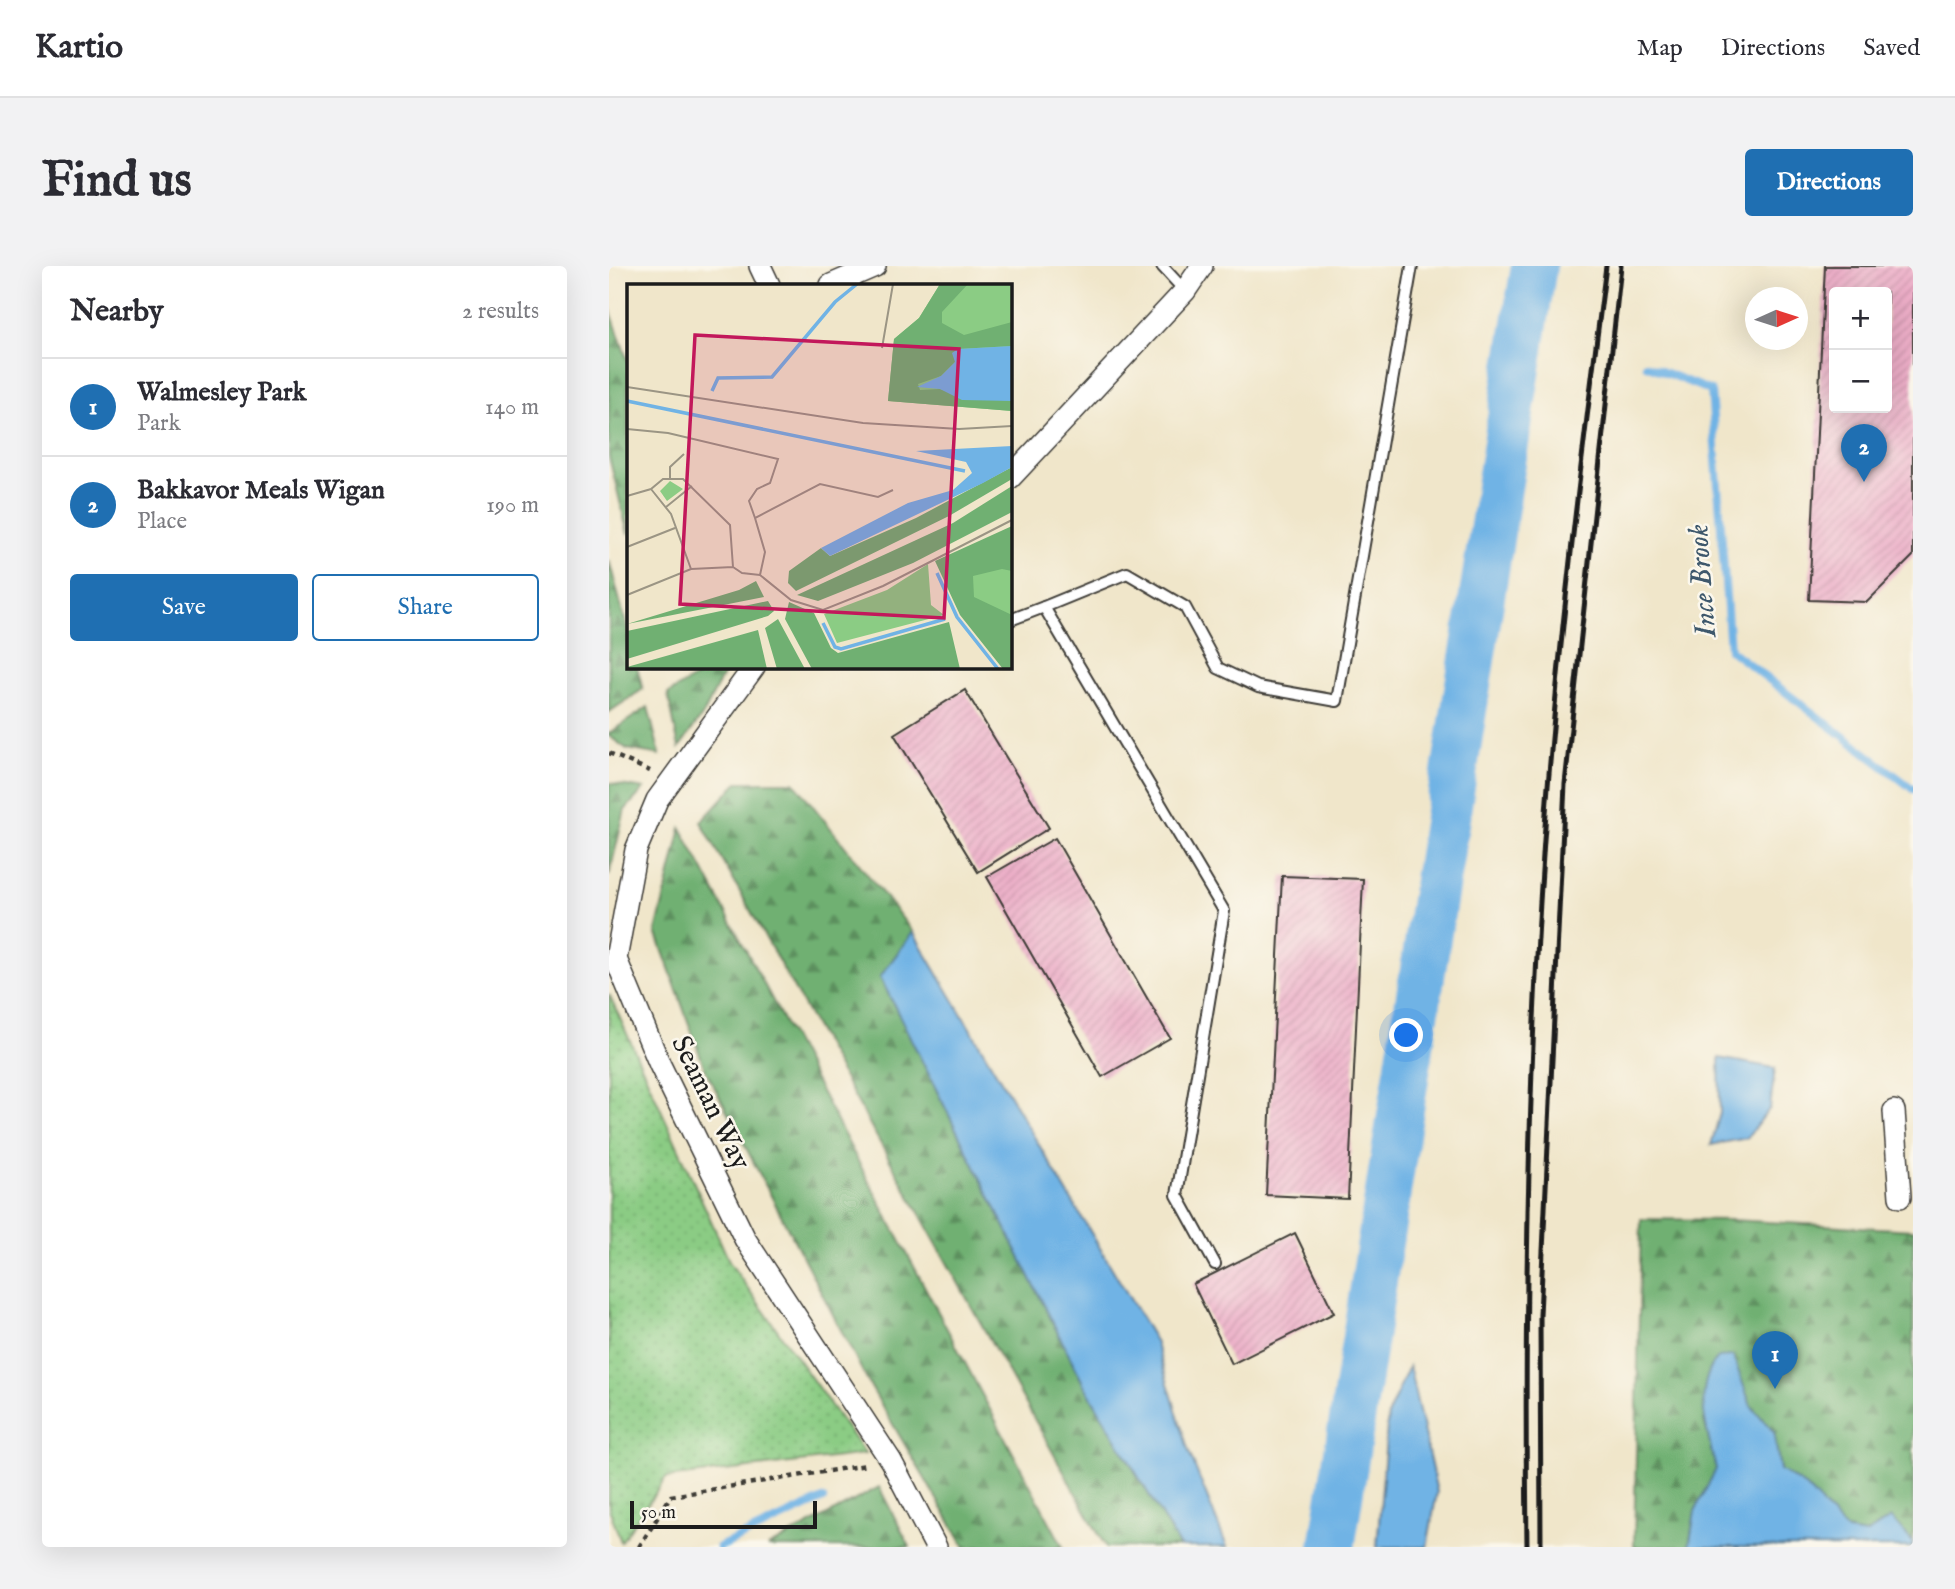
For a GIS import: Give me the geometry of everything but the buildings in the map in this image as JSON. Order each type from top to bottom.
[{"type":"street","points":[[760,266],[769,284]]},
{"type":"street","points":[[833,284],[875,266]]},
{"type":"street","points":[[1011,477],[1185,291],[1202,266]]},
{"type":"street","name":"Seaman Way","points":[[753,668],[657,800],[636,850],[616,960],[660,1065],[745,1240],[891,1461],[936,1547]]},
{"type":"street","points":[[1894,1111],[1904,1183]]},
{"type":"lane","points":[[1162,266],[1185,291]]},
{"type":"lane","points":[[1011,620],[1127,573],[1185,607],[1219,668],[1258,687],[1337,701],[1412,266]]},
{"type":"lane","points":[[1044,607],[1224,911],[1177,1195],[1215,1264]]},
{"type":"path","points":[[609,753],[672,781]]},
{"type":"path","points":[[639,1547],[671,1496],[891,1461]]},
{"type":"green space","points":[[609,306],[627,359],[627,530],[609,457]]},
{"type":"green space","points":[[609,560],[627,628],[627,668],[637,668],[643,689],[609,712]]},
{"type":"green space","points":[[710,668],[726,668],[704,713],[679,748],[668,694]]},
{"type":"green space","points":[[648,707],[660,755],[627,749],[609,736],[609,733]]},
{"type":"green space","points":[[738,782],[794,782],[913,932],[880,977],[1083,1383],[1180,1547],[1106,1547],[1104,1544],[701,822]]},
{"type":"green space","points":[[609,783],[644,789],[625,810],[609,876]]},
{"type":"green space","points":[[681,828],[1063,1547],[965,1547],[868,1382],[705,1069],[656,932]]},
{"type":"green space","points":[[609,994],[730,1263],[865,1454],[666,1478],[621,1542],[609,1508]]},
{"type":"green space","points":[[1641,1219],[1732,1220],[1913,1230],[1913,1542],[1891,1518],[1866,1534],[1847,1531],[1806,1487],[1780,1470],[1774,1432],[1751,1406],[1733,1357],[1704,1420],[1717,1469],[1695,1511],[1689,1547],[1634,1547]]},
{"type":"green space","points":[[879,1487],[910,1547],[768,1547]]},
{"type":"water","points":[[913,932],[1155,1341],[1189,1452],[1227,1547],[1180,1547],[1083,1383],[880,977]]},
{"type":"water","points":[[1719,1058],[1775,1068],[1770,1108],[1747,1138],[1711,1145],[1720,1113]]},
{"type":"water","points":[[1733,1356],[1751,1406],[1774,1432],[1780,1470],[1806,1487],[1847,1531],[1866,1534],[1891,1518],[1913,1542],[1913,1547],[1689,1547],[1695,1511],[1716,1469],[1704,1411],[1705,1382],[1718,1357]]},
{"type":"water","points":[[1409,1366],[1437,1492],[1427,1547],[1377,1547],[1388,1414]]},
{"type":"waterway","points":[[1332,1547],[1534,266]]},
{"type":"waterway","name":"Ince Brook","points":[[1646,365],[1711,391],[1730,650],[1913,789]]},
{"type":"waterway","points":[[719,1547],[823,1499]]},
{"type":"railway","points":[[1527,1547],[1529,1166],[1541,881],[1567,591],[1606,266]]},
{"type":"railway","points":[[1541,1547],[1540,1315],[1565,784],[1621,266]]},
{"type":"place","name":"Bakkavor Meals Wigan","points":[[1864,482]]},
{"type":"place","name":"Walmesley Park","points":[[1775,1389]]}]
